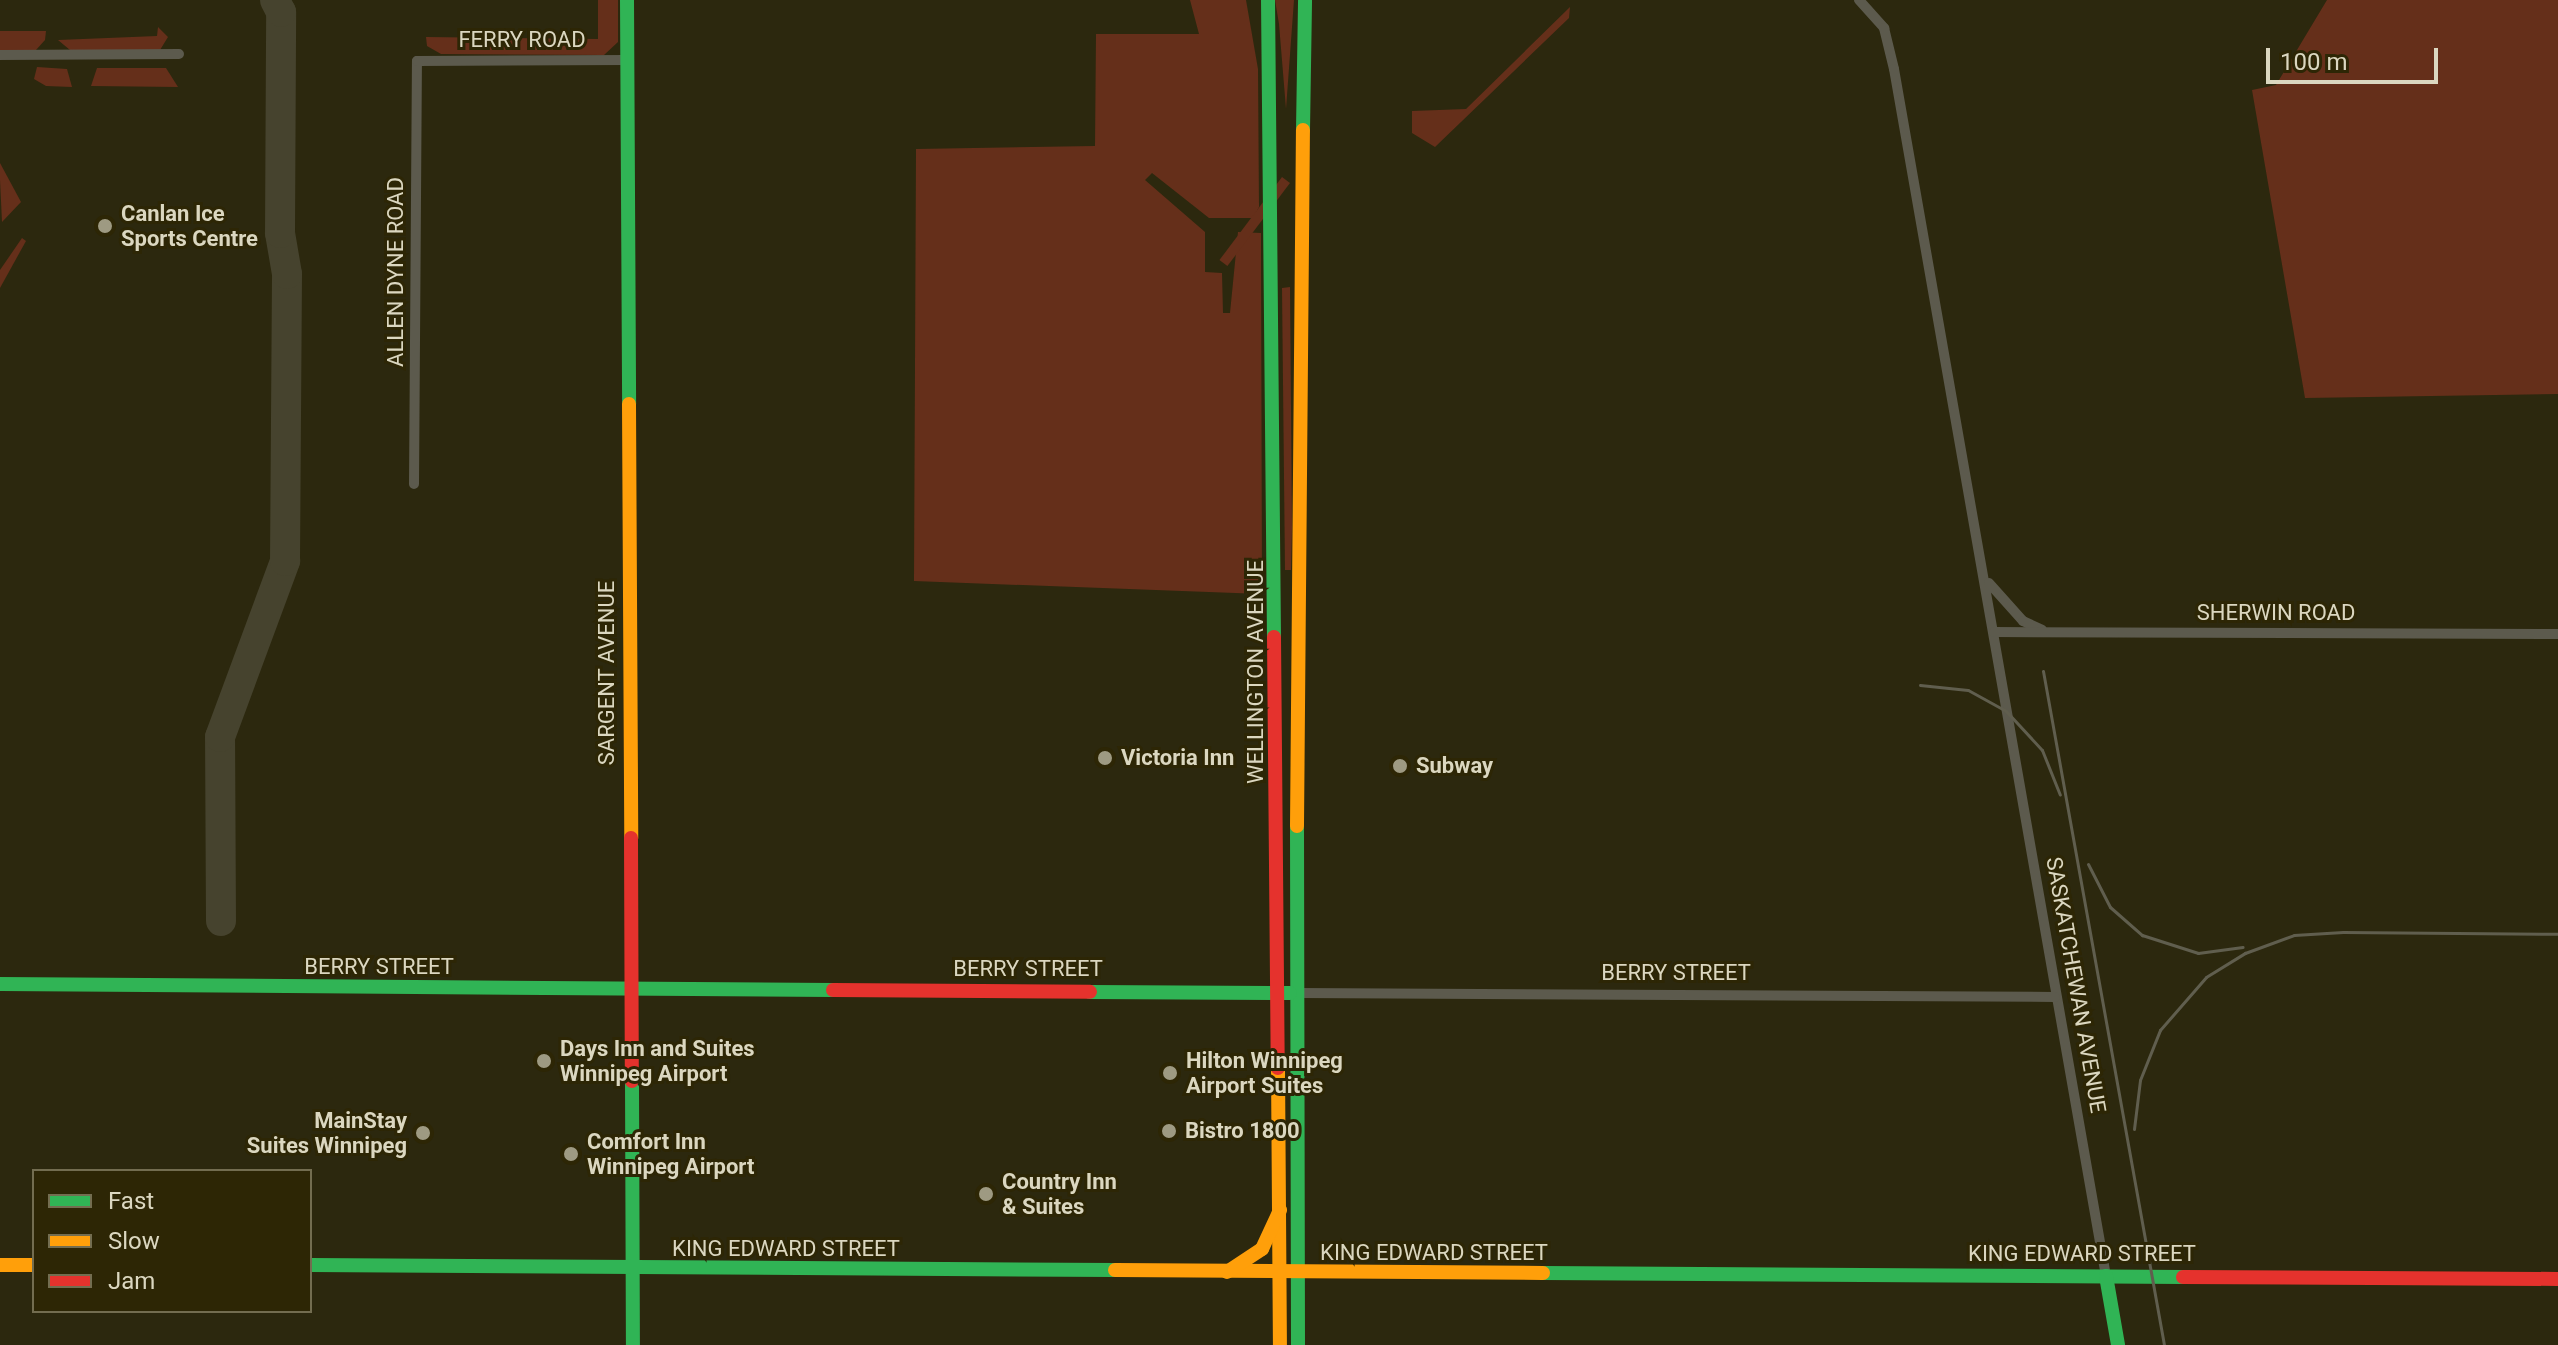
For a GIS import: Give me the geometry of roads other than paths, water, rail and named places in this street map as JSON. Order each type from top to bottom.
[{"type":"main road","name":"SARGENT AVENUE","points":[[627,0],[633,1345]]},
{"type":"main road","name":"WELLINGTON AVENUE","points":[[1268,0],[1279,611],[1280,1345]]},
{"type":"main road","name":"WELLINGTON AVENUE","points":[[1298,1345],[1297,611],[1305,0]]},
{"type":"main road","points":[[1279,611],[1297,611]]},
{"type":"main road","points":[[1279,819],[1298,818]]},
{"type":"main road","name":"BERRY STREET","points":[[0,984],[1299,993]]},
{"type":"main road","points":[[1225,1273],[1262,1249],[1280,1210]]},
{"type":"main road","points":[[0,1265],[32,1265]]},
{"type":"main road","name":"KING EDWARD STREET","points":[[312,1265],[633,1270],[2558,1279]]},
{"type":"main road","name":"SASKATCHEWAN AVENUE","points":[[2106,1276],[2118,1345]]},
{"type":"street","name":"SASKATCHEWAN AVENUE","points":[[1859,0],[1889,46],[1987,581],[2055,997],[2106,1276]]},
{"type":"street","points":[[0,55],[179,54]]},
{"type":"street","name":"FERRY ROAD","points":[[417,61],[627,60]]},
{"type":"street","name":"ALLEN DYNE ROAD","points":[[414,484],[417,61]]},
{"type":"street","points":[[1987,581],[2023,621],[2051,632]]},
{"type":"street","name":"SHERWIN ROAD","points":[[1994,632],[2558,634]]},
{"type":"street","name":"BERRY STREET","points":[[1299,993],[2055,997]]},
{"type":"railway","points":[[2043,671],[2164,1345]]},
{"type":"railway","points":[[1920,685],[1968,690],[2006,711],[2042,750],[2060,795]]},
{"type":"railway","points":[[2088,864],[2110,907],[2142,935],[2198,953],[2243,947]]},
{"type":"railway","points":[[2134,1129],[2140,1080],[2160,1030],[2206,977],[2245,953],[2294,935],[2343,932],[2558,934]]},
{"type":"place","name":"Canlan Ice Sports Centre","points":[[105,226]]},
{"type":"place","name":"Victoria Inn","points":[[1105,758]]},
{"type":"place","name":"Subway","points":[[1400,766]]},
{"type":"place","name":"Days Inn and Suites Winnipeg Airport","points":[[544,1061]]},
{"type":"place","name":"Hilton Winnipeg Airport Suites","points":[[1170,1073]]},
{"type":"place","name":"Bistro 1800","points":[[1169,1131]]},
{"type":"place","name":"MainStay Suites Winnipeg","points":[[423,1133]]},
{"type":"place","name":"Comfort Inn Winnipeg Airport","points":[[571,1154]]},
{"type":"place","name":"Country Inn & Suites","points":[[986,1194]]}]
